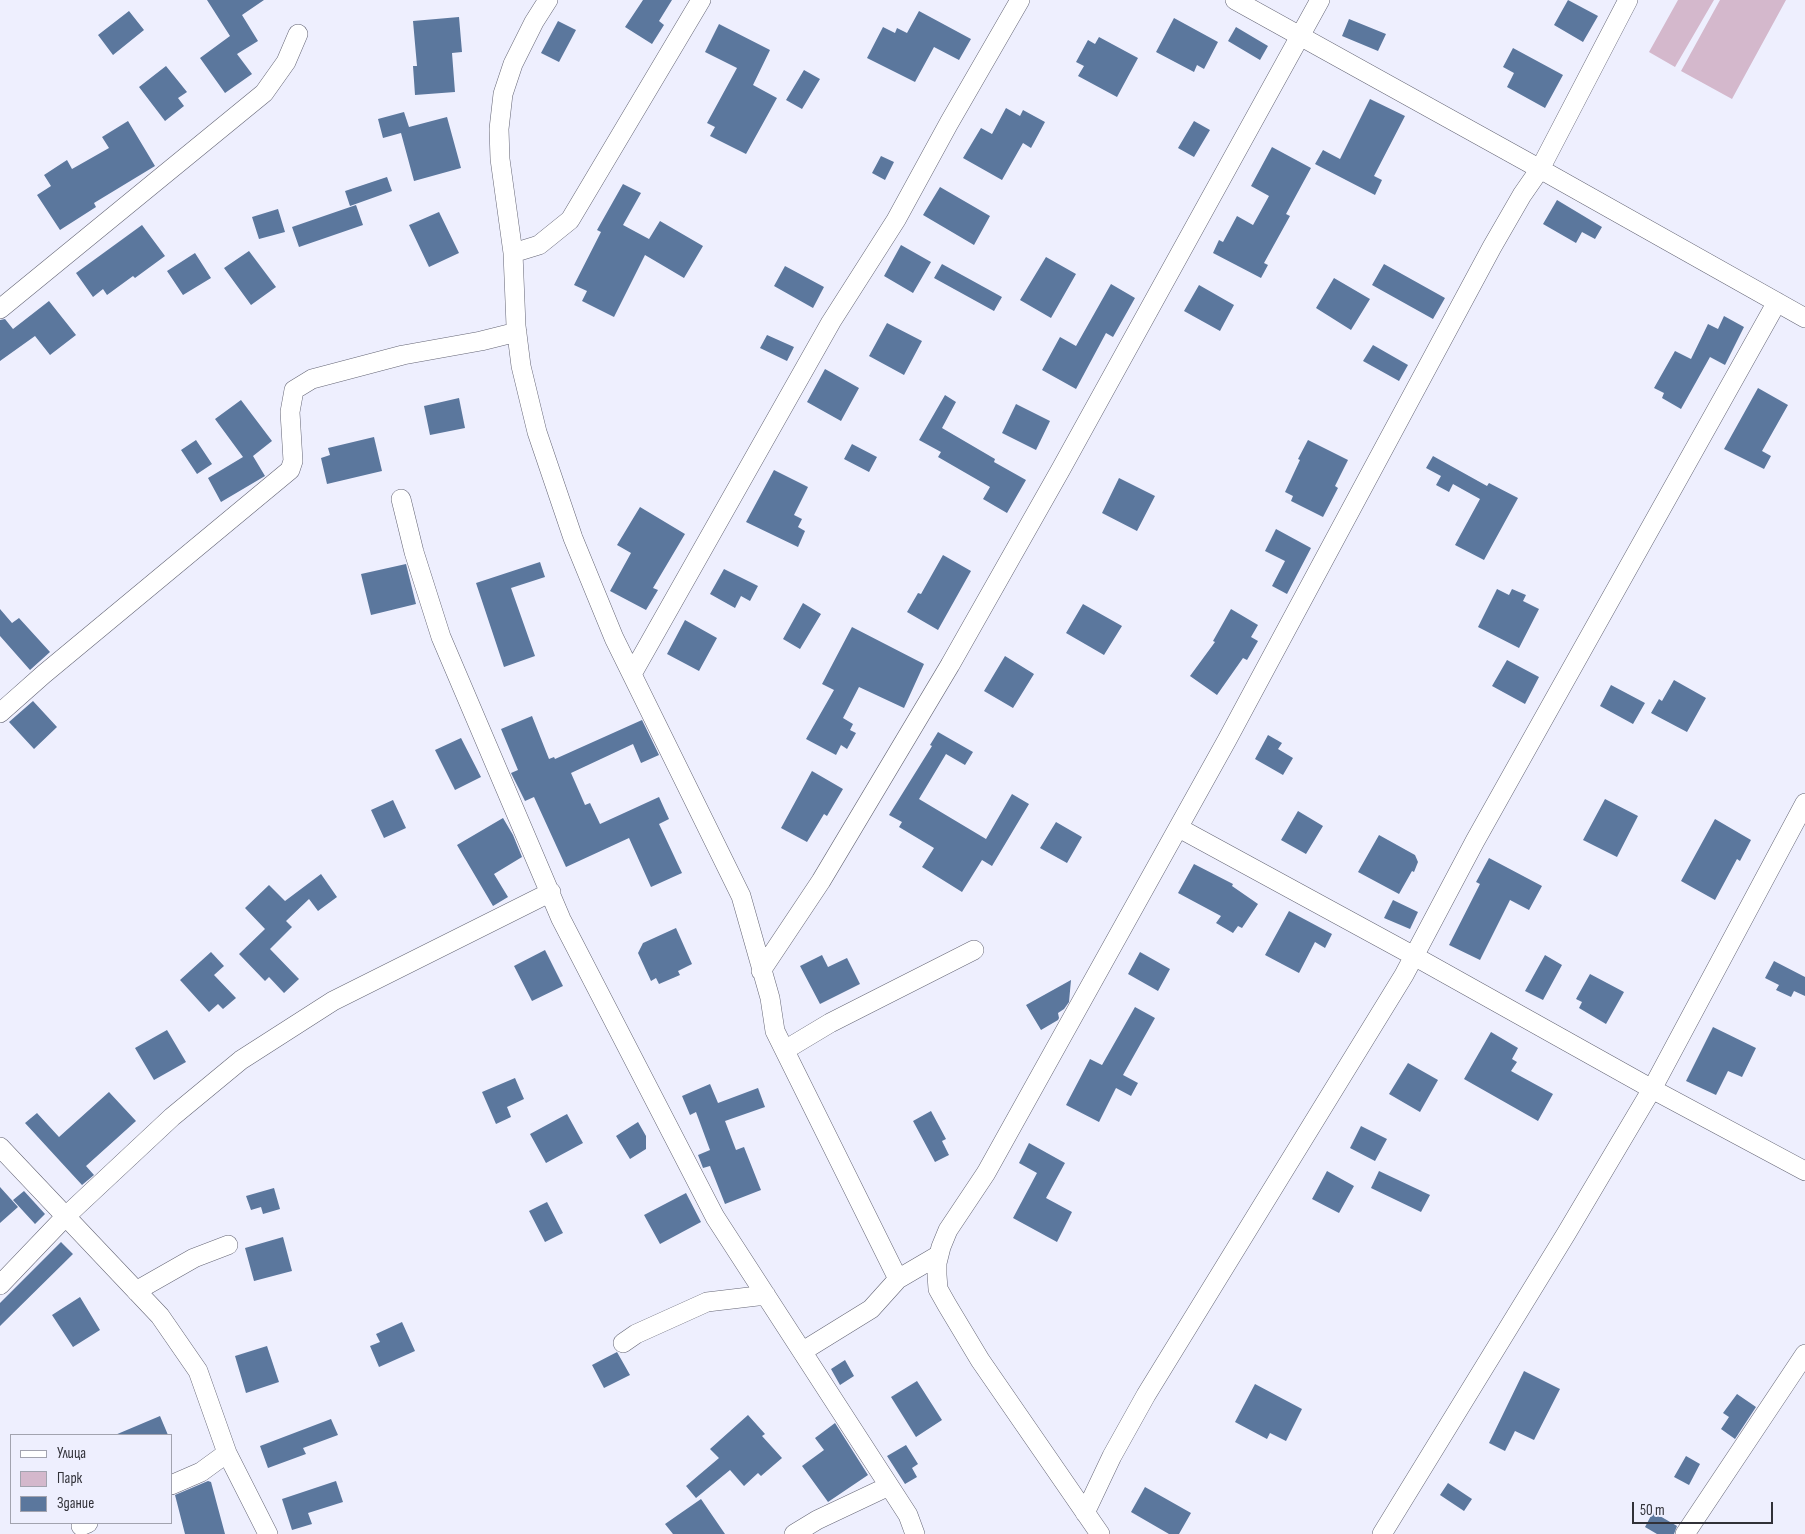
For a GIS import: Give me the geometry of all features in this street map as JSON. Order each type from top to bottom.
[{"type":"street","points":[[548,0],[534,22],[513,64],[503,94],[499,129],[500,159],[513,253],[517,332],[521,366],[537,432],[574,538],[614,638],[741,896],[770,998],[775,1031],[898,1279]]},
{"type":"street","points":[[513,253],[539,245],[570,220],[701,0]]},
{"type":"street","points":[[632,674],[816,348],[896,220],[1020,0]]},
{"type":"street","points":[[1235,0],[1805,318]]},
{"type":"street","points":[[761,971],[821,881],[950,665],[1071,452],[1320,0]]},
{"type":"street","points":[[1100,1534],[980,1360],[947,1305],[938,1289],[939,1255],[948,1230],[986,1173],[1179,828],[1492,247],[1522,195],[1540,169],[1628,0]]},
{"type":"street","points":[[0,309],[264,93],[286,62],[298,34]]},
{"type":"street","points":[[1086,1513],[1112,1456],[1146,1395],[1404,975],[1480,833],[1777,302]]},
{"type":"street","points":[[0,713],[44,674],[290,470],[293,461],[290,412],[294,390],[312,379],[394,357],[481,341],[517,332]]},
{"type":"street","points":[[401,499],[414,552],[441,637],[561,919],[715,1217],[908,1515],[915,1534]]},
{"type":"street","points":[[1382,1534],[1566,1234],[1652,1089],[1805,803]]},
{"type":"street","points":[[1179,828],[1652,1089],[1805,1170]]},
{"type":"street","points":[[0,1285],[65,1217],[172,1117],[241,1060],[333,1001],[551,892]]},
{"type":"street","points":[[785,1050],[830,1023],[974,950]]},
{"type":"street","points":[[0,1147],[160,1316],[198,1371],[227,1453],[268,1534]]},
{"type":"street","points":[[136,1291],[194,1258],[228,1245]]},
{"type":"street","points":[[803,1351],[871,1309],[898,1279],[939,1255]]},
{"type":"street","points":[[623,1343],[636,1334],[707,1302],[766,1295]]},
{"type":"street","points":[[1685,1534],[1805,1354]]},
{"type":"street","points":[[172,1485],[201,1472],[227,1453]]},
{"type":"street","points":[[794,1534],[817,1520],[889,1486]]},
{"type":"green space","points":[[1678,0],[1714,0],[1675,67],[1649,52]]},
{"type":"green space","points":[[1720,0],[1786,0],[1732,99],[1681,71]]},
{"type":"building","points":[[207,0],[264,0],[242,15],[258,41],[237,54],[252,74],[225,93],[200,58],[230,36]]},
{"type":"building","points":[[643,0],[672,0],[659,21],[664,25],[652,44],[625,27]]},
{"type":"building","points":[[1568,0],[1598,16],[1583,42],[1554,25]]},
{"type":"building","points":[[129,11],[144,30],[113,55],[98,35]]},
{"type":"building","points":[[919,11],[971,39],[959,60],[934,47],[915,82],[867,58],[883,27],[895,33],[897,28],[907,33]]},
{"type":"building","points":[[459,17],[462,52],[452,53],[455,92],[415,95],[413,66],[417,66],[413,21]]},
{"type":"building","points":[[1174,18],[1218,42],[1204,69],[1197,65],[1194,72],[1156,52]]},
{"type":"building","points":[[1349,19],[1386,34],[1378,51],[1342,36]]},
{"type":"building","points":[[558,21],[576,30],[559,62],[541,53]]},
{"type":"building","points":[[719,24],[770,50],[753,85],[777,98],[746,154],[710,136],[715,127],[707,123],[737,68],[705,52]]},
{"type":"building","points":[[1236,27],[1268,46],[1260,60],[1228,41]]},
{"type":"building","points":[[1099,37],[1138,58],[1117,97],[1078,76],[1084,66],[1076,62],[1088,40],[1095,44]]},
{"type":"building","points":[[1513,48],[1563,75],[1545,108],[1507,87],[1514,73],[1503,67]]},
{"type":"building","points":[[166,66],[187,92],[178,98],[184,106],[165,121],[139,87]]},
{"type":"building","points":[[804,70],[820,79],[802,109],[786,100]]},
{"type":"building","points":[[1370,99],[1405,116],[1374,176],[1382,180],[1375,195],[1315,164],[1323,150],[1340,159]]},
{"type":"building","points":[[1006,108],[1020,116],[1023,110],[1045,122],[1031,148],[1023,143],[1002,180],[963,158],[981,128],[992,134]]},
{"type":"building","points":[[404,112],[409,127],[447,117],[461,168],[414,181],[401,133],[383,138],[378,119]]},
{"type":"building","points":[[128,121],[155,166],[94,203],[96,207],[60,230],[37,195],[51,186],[44,175],[67,160],[72,169],[109,148],[102,137]]},
{"type":"building","points":[[1194,121],[1210,130],[1194,157],[1178,148]]},
{"type":"building","points":[[1272,147],[1311,168],[1286,214],[1290,216],[1264,263],[1268,265],[1261,278],[1213,253],[1219,240],[1223,242],[1237,216],[1253,225],[1269,196],[1251,186]]},
{"type":"building","points":[[881,156],[894,162],[885,180],[872,173]]},
{"type":"building","points":[[387,177],[392,191],[350,206],[345,191]]},
{"type":"building","points":[[623,184],[641,193],[623,225],[649,239],[660,221],[703,246],[684,278],[645,255],[614,317],[582,301],[587,291],[574,285],[601,232],[597,230]]},
{"type":"building","points":[[940,187],[990,216],[974,245],[923,215]]},
{"type":"building","points":[[1557,200],[1602,227],[1595,239],[1582,232],[1576,243],[1543,224]]},
{"type":"building","points":[[356,205],[363,225],[299,247],[292,227]]},
{"type":"building","points":[[278,209],[285,232],[259,239],[252,217]]},
{"type":"building","points":[[439,212],[459,253],[429,267],[409,225]]},
{"type":"building","points":[[142,225],[165,256],[135,278],[133,276],[107,295],[103,289],[93,297],[76,273]]},
{"type":"building","points":[[901,245],[931,262],[913,293],[884,276]]},
{"type":"building","points":[[249,251],[276,287],[251,305],[224,268]]},
{"type":"building","points":[[195,253],[211,278],[183,295],[167,271]]},
{"type":"building","points":[[1046,257],[1076,274],[1051,318],[1020,300]]},
{"type":"building","points":[[942,264],[1002,297],[994,311],[934,278]]},
{"type":"building","points":[[1384,264],[1445,298],[1433,319],[1372,285]]},
{"type":"building","points":[[785,266],[824,287],[813,308],[774,286]]},
{"type":"building","points":[[1334,278],[1370,299],[1351,330],[1316,308]]},
{"type":"building","points":[[1111,284],[1135,298],[1113,337],[1106,333],[1076,389],[1042,370],[1060,337],[1076,346]]},
{"type":"building","points":[[1199,285],[1234,305],[1220,331],[1184,311]]},
{"type":"building","points":[[49,301],[76,335],[50,355],[35,336],[0,361],[0,320],[5,319],[13,329]]},
{"type":"building","points":[[1724,316],[1744,327],[1725,365],[1710,357],[1681,409],[1662,398],[1664,393],[1654,388],[1675,351],[1691,359],[1708,324],[1718,329]]},
{"type":"building","points":[[887,323],[922,341],[904,375],[869,356]]},
{"type":"building","points":[[767,335],[794,347],[787,361],[760,348]]},
{"type":"building","points":[[1373,345],[1408,365],[1399,381],[1363,361]]},
{"type":"building","points":[[825,369],[859,388],[841,421],[807,402]]},
{"type":"building","points":[[1758,388],[1788,405],[1762,451],[1771,456],[1764,469],[1724,449]]},
{"type":"building","points":[[945,395],[956,402],[942,428],[995,459],[994,462],[1026,480],[1007,513],[983,499],[990,487],[938,457],[941,452],[919,440]]},
{"type":"building","points":[[459,398],[465,428],[430,435],[424,406]]},
{"type":"building","points":[[241,400],[272,441],[253,456],[265,476],[221,502],[208,478],[243,457],[215,419]]},
{"type":"building","points":[[1016,404],[1050,421],[1036,450],[1002,433]]},
{"type":"building","points":[[374,437],[382,471],[327,484],[321,458],[330,455],[328,448]]},
{"type":"building","points":[[196,440],[212,464],[197,474],[181,450]]},
{"type":"building","points":[[1308,440],[1348,460],[1335,486],[1338,488],[1323,517],[1291,501],[1293,496],[1285,492]]},
{"type":"building","points":[[852,444],[877,457],[869,472],[844,459]]},
{"type":"building","points":[[1433,456],[1487,486],[1489,483],[1518,498],[1484,560],[1455,545],[1480,499],[1453,484],[1449,492],[1436,485],[1441,476],[1426,468]]},
{"type":"building","points":[[774,470],[808,487],[794,515],[802,519],[798,527],[805,531],[798,547],[746,522]]},
{"type":"building","points":[[1119,478],[1155,496],[1137,531],[1102,513]]},
{"type":"building","points":[[640,507],[685,534],[653,588],[658,590],[646,610],[610,591],[631,553],[617,545]]},
{"type":"building","points":[[1276,529],[1311,548],[1287,594],[1272,586],[1285,561],[1265,551]]},
{"type":"building","points":[[943,555],[971,571],[938,630],[907,612],[918,593],[921,594]]},
{"type":"building","points":[[540,562],[545,577],[511,588],[535,656],[504,667],[476,583]]},
{"type":"building","points":[[406,564],[416,604],[371,615],[361,574]]},
{"type":"building","points":[[724,569],[758,586],[750,601],[741,596],[735,608],[710,594]]},
{"type":"building","points":[[1497,589],[1509,595],[1512,589],[1526,595],[1523,601],[1539,609],[1519,648],[1478,627]]},
{"type":"building","points":[[803,603],[821,614],[800,649],[783,639]]},
{"type":"building","points":[[1083,604],[1122,626],[1104,655],[1066,633]]},
{"type":"building","points":[[0,609],[12,623],[19,618],[50,652],[30,670],[0,636]]},
{"type":"building","points":[[1231,609],[1258,625],[1251,637],[1258,641],[1247,660],[1243,658],[1217,695],[1190,676],[1215,642],[1213,641]]},
{"type":"building","points":[[685,620],[717,638],[699,671],[667,654]]},
{"type":"building","points":[[852,627],[924,664],[904,708],[859,687],[843,718],[853,724],[850,730],[856,733],[847,749],[841,745],[836,755],[806,739],[834,690],[822,684]]},
{"type":"building","points":[[1005,656],[1034,674],[1013,708],[984,691]]},
{"type":"building","points":[[1507,660],[1539,677],[1525,704],[1492,686]]},
{"type":"building","points":[[1674,680],[1706,698],[1687,732],[1651,713],[1659,699],[1662,701]]},
{"type":"building","points":[[1611,685],[1645,703],[1633,724],[1600,706]]},
{"type":"building","points":[[33,701],[57,727],[34,749],[9,722]]},
{"type":"building","points":[[532,716],[549,759],[554,757],[555,759],[642,720],[659,755],[641,763],[633,744],[571,773],[585,805],[590,803],[600,824],[659,797],[669,819],[659,824],[682,873],[651,887],[629,838],[566,867],[534,797],[525,801],[511,773],[518,770],[501,729]]},
{"type":"building","points":[[938,732],[973,752],[965,765],[946,754],[919,799],[986,839],[1012,794],[1029,804],[992,866],[982,860],[962,892],[922,867],[934,848],[899,827],[902,822],[889,815],[932,746],[930,745]]},
{"type":"building","points":[[1268,735],[1282,743],[1278,749],[1293,758],[1283,775],[1255,759]]},
{"type":"building","points":[[461,738],[481,777],[455,790],[435,750]]},
{"type":"building","points":[[812,771],[843,789],[827,816],[824,814],[807,842],[781,828]]},
{"type":"building","points":[[1605,799],[1638,816],[1617,857],[1583,840]]},
{"type":"building","points":[[393,800],[406,828],[384,838],[371,810]]},
{"type":"building","points":[[1298,811],[1323,826],[1306,854],[1281,840]]},
{"type":"building","points":[[503,818],[513,835],[522,857],[494,874],[508,897],[493,906],[457,845]]},
{"type":"building","points":[[1715,819],[1751,840],[1740,861],[1737,859],[1715,900],[1681,881]]},
{"type":"building","points":[[1056,822],[1082,837],[1067,863],[1040,848]]},
{"type":"building","points":[[1379,835],[1415,855],[1418,862],[1414,872],[1412,871],[1399,894],[1358,872]]},
{"type":"building","points":[[1489,858],[1542,886],[1529,910],[1510,900],[1480,960],[1449,945],[1480,884],[1476,882]]},
{"type":"building","points":[[1194,864],[1233,884],[1232,886],[1258,904],[1242,928],[1238,926],[1233,933],[1216,923],[1221,916],[1178,893]]},
{"type":"building","points":[[321,874],[337,897],[318,911],[309,899],[286,921],[292,927],[270,949],[299,979],[284,993],[269,977],[265,981],[239,954],[265,929],[245,908],[269,885],[285,901]]},
{"type":"building","points":[[1393,900],[1418,912],[1410,929],[1384,918]]},
{"type":"building","points":[[1289,911],[1332,934],[1325,948],[1315,942],[1299,973],[1265,955]]},
{"type":"building","points":[[676,928],[692,964],[678,971],[680,975],[659,984],[656,978],[651,981],[638,953],[643,943]]},
{"type":"building","points":[[545,950],[563,986],[532,1001],[514,966]]},
{"type":"building","points":[[211,952],[224,966],[214,975],[236,998],[223,1009],[218,1004],[209,1012],[180,980]]},
{"type":"building","points":[[1140,952],[1170,969],[1158,991],[1128,974]]},
{"type":"building","points":[[822,955],[828,967],[847,958],[860,984],[820,1004],[800,966]]},
{"type":"building","points":[[1545,955],[1562,965],[1543,1000],[1525,991]]},
{"type":"building","points":[[1774,961],[1805,977],[1805,996],[1794,991],[1791,997],[1776,990],[1779,985],[1765,978]]},
{"type":"building","points":[[1590,974],[1624,992],[1606,1024],[1579,1008],[1582,1002],[1576,999]]},
{"type":"building","points":[[1071,980],[1069,1002],[1058,1013],[1058,1020],[1041,1030],[1026,1005]]},
{"type":"building","points":[[1135,1007],[1155,1018],[1123,1075],[1138,1083],[1131,1096],[1116,1088],[1099,1122],[1066,1105],[1090,1059],[1102,1065]]},
{"type":"building","points":[[1713,1027],[1756,1048],[1742,1077],[1728,1071],[1716,1095],[1686,1081]]},
{"type":"building","points":[[167,1030],[186,1062],[154,1080],[135,1048]]},
{"type":"building","points":[[1491,1032],[1518,1048],[1512,1059],[1517,1062],[1511,1071],[1553,1094],[1538,1121],[1464,1079]]},
{"type":"building","points":[[1408,1063],[1438,1080],[1420,1112],[1389,1094]]},
{"type":"building","points":[[515,1078],[524,1099],[507,1107],[511,1117],[496,1124],[482,1092]]},
{"type":"building","points":[[710,1084],[718,1103],[758,1088],[765,1107],[725,1121],[736,1150],[744,1147],[761,1190],[725,1204],[710,1166],[703,1168],[698,1155],[710,1150],[696,1112],[690,1115],[682,1096]]},
{"type":"building","points":[[109,1092],[136,1121],[86,1166],[94,1175],[82,1185],[25,1123],[37,1113],[59,1137]]},
{"type":"building","points":[[931,1111],[946,1139],[942,1141],[949,1155],[935,1162],[913,1121]]},
{"type":"building","points":[[567,1114],[583,1143],[546,1163],[530,1134]]},
{"type":"building","points":[[638,1122],[646,1136],[646,1149],[630,1159],[616,1136]]},
{"type":"building","points":[[1361,1126],[1387,1139],[1375,1161],[1350,1148]]},
{"type":"building","points":[[1029,1143],[1065,1163],[1046,1198],[1072,1212],[1057,1242],[1013,1218],[1037,1173],[1019,1163]]},
{"type":"building","points":[[1327,1171],[1354,1186],[1339,1213],[1312,1199]]},
{"type":"building","points":[[1379,1171],[1430,1195],[1421,1212],[1371,1188]]},
{"type":"building","points":[[0,1187],[18,1207],[0,1223]]},
{"type":"building","points":[[274,1188],[280,1209],[263,1214],[261,1207],[251,1210],[246,1196]]},
{"type":"building","points":[[24,1191],[45,1214],[35,1224],[13,1200]]},
{"type":"building","points":[[686,1193],[701,1222],[660,1244],[644,1215]]},
{"type":"building","points":[[547,1202],[563,1233],[545,1242],[529,1211]]},
{"type":"building","points":[[283,1237],[292,1271],[254,1281],[245,1248]]},
{"type":"building","points":[[61,1242],[73,1254],[0,1326],[0,1303]]},
{"type":"building","points":[[80,1297],[100,1330],[73,1347],[52,1315]]},
{"type":"building","points":[[402,1322],[415,1351],[379,1367],[370,1346],[380,1342],[376,1334]]},
{"type":"building","points":[[267,1346],[279,1382],[246,1393],[235,1356]]},
{"type":"building","points":[[617,1352],[630,1375],[604,1388],[592,1365]]},
{"type":"building","points":[[845,1360],[854,1376],[840,1385],[831,1369]]},
{"type":"building","points":[[1524,1371],[1560,1389],[1534,1440],[1515,1431],[1505,1451],[1489,1443]]},
{"type":"building","points":[[917,1381],[942,1420],[916,1437],[891,1397]]},
{"type":"building","points":[[1255,1384],[1302,1409],[1286,1441],[1270,1433],[1267,1439],[1235,1422]]},
{"type":"building","points":[[1737,1394],[1756,1407],[1735,1439],[1721,1429],[1729,1417],[1723,1413]]},
{"type":"building","points":[[748,1415],[765,1434],[762,1436],[782,1458],[761,1476],[758,1473],[744,1486],[730,1470],[696,1498],[686,1486],[719,1458],[710,1449]]},
{"type":"building","points":[[160,1416],[168,1434],[117,1434]]},
{"type":"building","points":[[331,1419],[338,1435],[303,1448],[306,1454],[268,1468],[260,1446]]},
{"type":"building","points":[[835,1423],[868,1475],[828,1502],[802,1466],[824,1450],[815,1438]]},
{"type":"building","points":[[906,1445],[918,1464],[912,1468],[917,1477],[905,1484],[887,1456]]},
{"type":"building","points":[[1686,1456],[1700,1464],[1689,1485],[1674,1477]]},
{"type":"building","points":[[208,1481],[211,1482],[225,1534],[185,1534],[175,1495]]},
{"type":"building","points":[[336,1481],[343,1502],[308,1513],[312,1524],[292,1530],[282,1499]]},
{"type":"building","points":[[1448,1483],[1472,1499],[1464,1511],[1440,1495]]},
{"type":"building","points":[[1145,1487],[1191,1513],[1179,1534],[1169,1534],[1131,1512]]},
{"type":"building","points":[[701,1499],[725,1534],[673,1534],[665,1524]]},
{"type":"building","points":[[1653,1512],[1677,1526],[1674,1534],[1657,1534],[1645,1527]]}]
